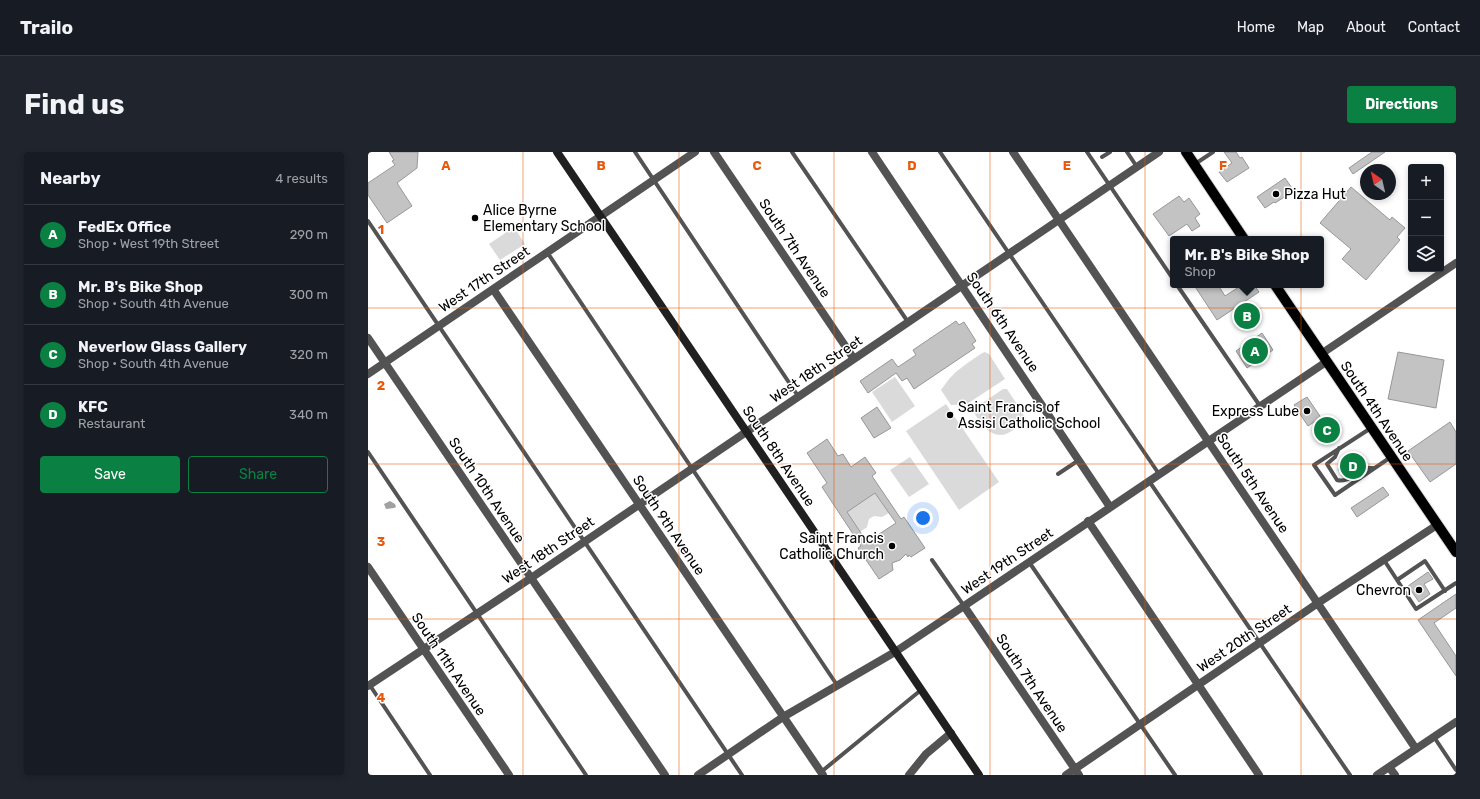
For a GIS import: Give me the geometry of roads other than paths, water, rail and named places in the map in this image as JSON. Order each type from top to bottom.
[{"type":"main road","points":[[1186,152],[1242,236]]},
{"type":"main road","name":"South 4th Avenue","points":[[1277,288],[1456,552]]},
{"type":"street","name":"South 8th Avenue","points":[[557,152],[951,733],[977,774]]},
{"type":"street","name":"West 17th Street","points":[[368,374],[694,152]]},
{"type":"street","name":"South 7th Avenue","points":[[714,152],[854,359]]},
{"type":"street","name":"South 6th Avenue","points":[[872,152],[963,285],[1110,507]]},
{"type":"street","name":"South 5th Avenue","points":[[1013,152],[1416,749]]},
{"type":"street","name":"West 18th Street","points":[[368,685],[531,578],[1159,152]]},
{"type":"street","name":"West 19th Street","points":[[698,775],[783,717],[895,652],[1209,441],[1260,406],[1456,263]]},
{"type":"street","name":"South 9th Avenue","points":[[492,290],[822,774]]},
{"type":"street","name":"South 10th Avenue","points":[[368,338],[665,775]]},
{"type":"street","points":[[1088,521],[1259,775]]},
{"type":"street","name":"West 20th Street","points":[[1066,775],[1077,772],[1140,723],[1437,525]]},
{"type":"street","name":"South 11th Avenue","points":[[368,568],[509,775]]},
{"type":"street","name":"South 7th Avenue","points":[[964,606],[1077,772]]},
{"type":"street","points":[[1377,775],[1456,722]]},
{"type":"street","points":[[909,775],[926,754],[951,733]]},
{"type":"street","points":[[1390,766],[1395,775]]},
{"type":"lane","points":[[635,152],[799,396]]},
{"type":"lane","points":[[792,152],[908,322]]},
{"type":"lane","points":[[940,152],[1159,474]]},
{"type":"lane","points":[[1087,152],[1170,275]]},
{"type":"lane","points":[[1102,157],[1110,152]]},
{"type":"lane","points":[[1127,152],[1137,167]]},
{"type":"lane","points":[[1194,164],[1213,152]]},
{"type":"lane","points":[[368,221],[742,775]]},
{"type":"lane","points":[[547,252],[837,685]]},
{"type":"lane","points":[[1179,288],[1260,406]]},
{"type":"lane","points":[[1371,428],[1314,465],[1335,495],[1391,456]]},
{"type":"lane","points":[[1339,448],[1335,457],[1327,464],[1337,480],[1341,482],[1365,468],[1374,468]]},
{"type":"lane","points":[[368,452],[586,775]]},
{"type":"lane","points":[[1058,474],[1080,460]]},
{"type":"lane","points":[[1149,481],[1350,775]]},
{"type":"lane","points":[[932,560],[964,606]]},
{"type":"lane","points":[[1383,560],[1416,610],[1456,583]]},
{"type":"lane","points":[[1397,580],[1425,561],[1445,590]]},
{"type":"lane","points":[[1029,562],[1175,775]]},
{"type":"lane","points":[[368,685],[430,775]]},
{"type":"lane","points":[[822,774],[921,690]]},
{"type":"lane","points":[[1434,737],[1456,770]]},
{"type":"place","name":"Pizza Hut","points":[[1276,194]]},
{"type":"place","name":"Alice Byrne Elementary School","points":[[475,218]]},
{"type":"place","name":"Mr. B's Bike Shop","points":[[1247,316]]},
{"type":"place","name":"FedEx Office","points":[[1255,351]]},
{"type":"place","name":"Express Lube","points":[[1307,411]]},
{"type":"place","name":"Saint Francis of Assisi Catholic School","points":[[950,415]]},
{"type":"place","name":"Neverlow Glass Gallery","points":[[1327,430]]},
{"type":"place","name":"KFC","points":[[1353,466]]},
{"type":"place","name":"Saint Francis Catholic Church","points":[[892,546]]},
{"type":"place","name":"Chevron","points":[[1419,590]]}]
